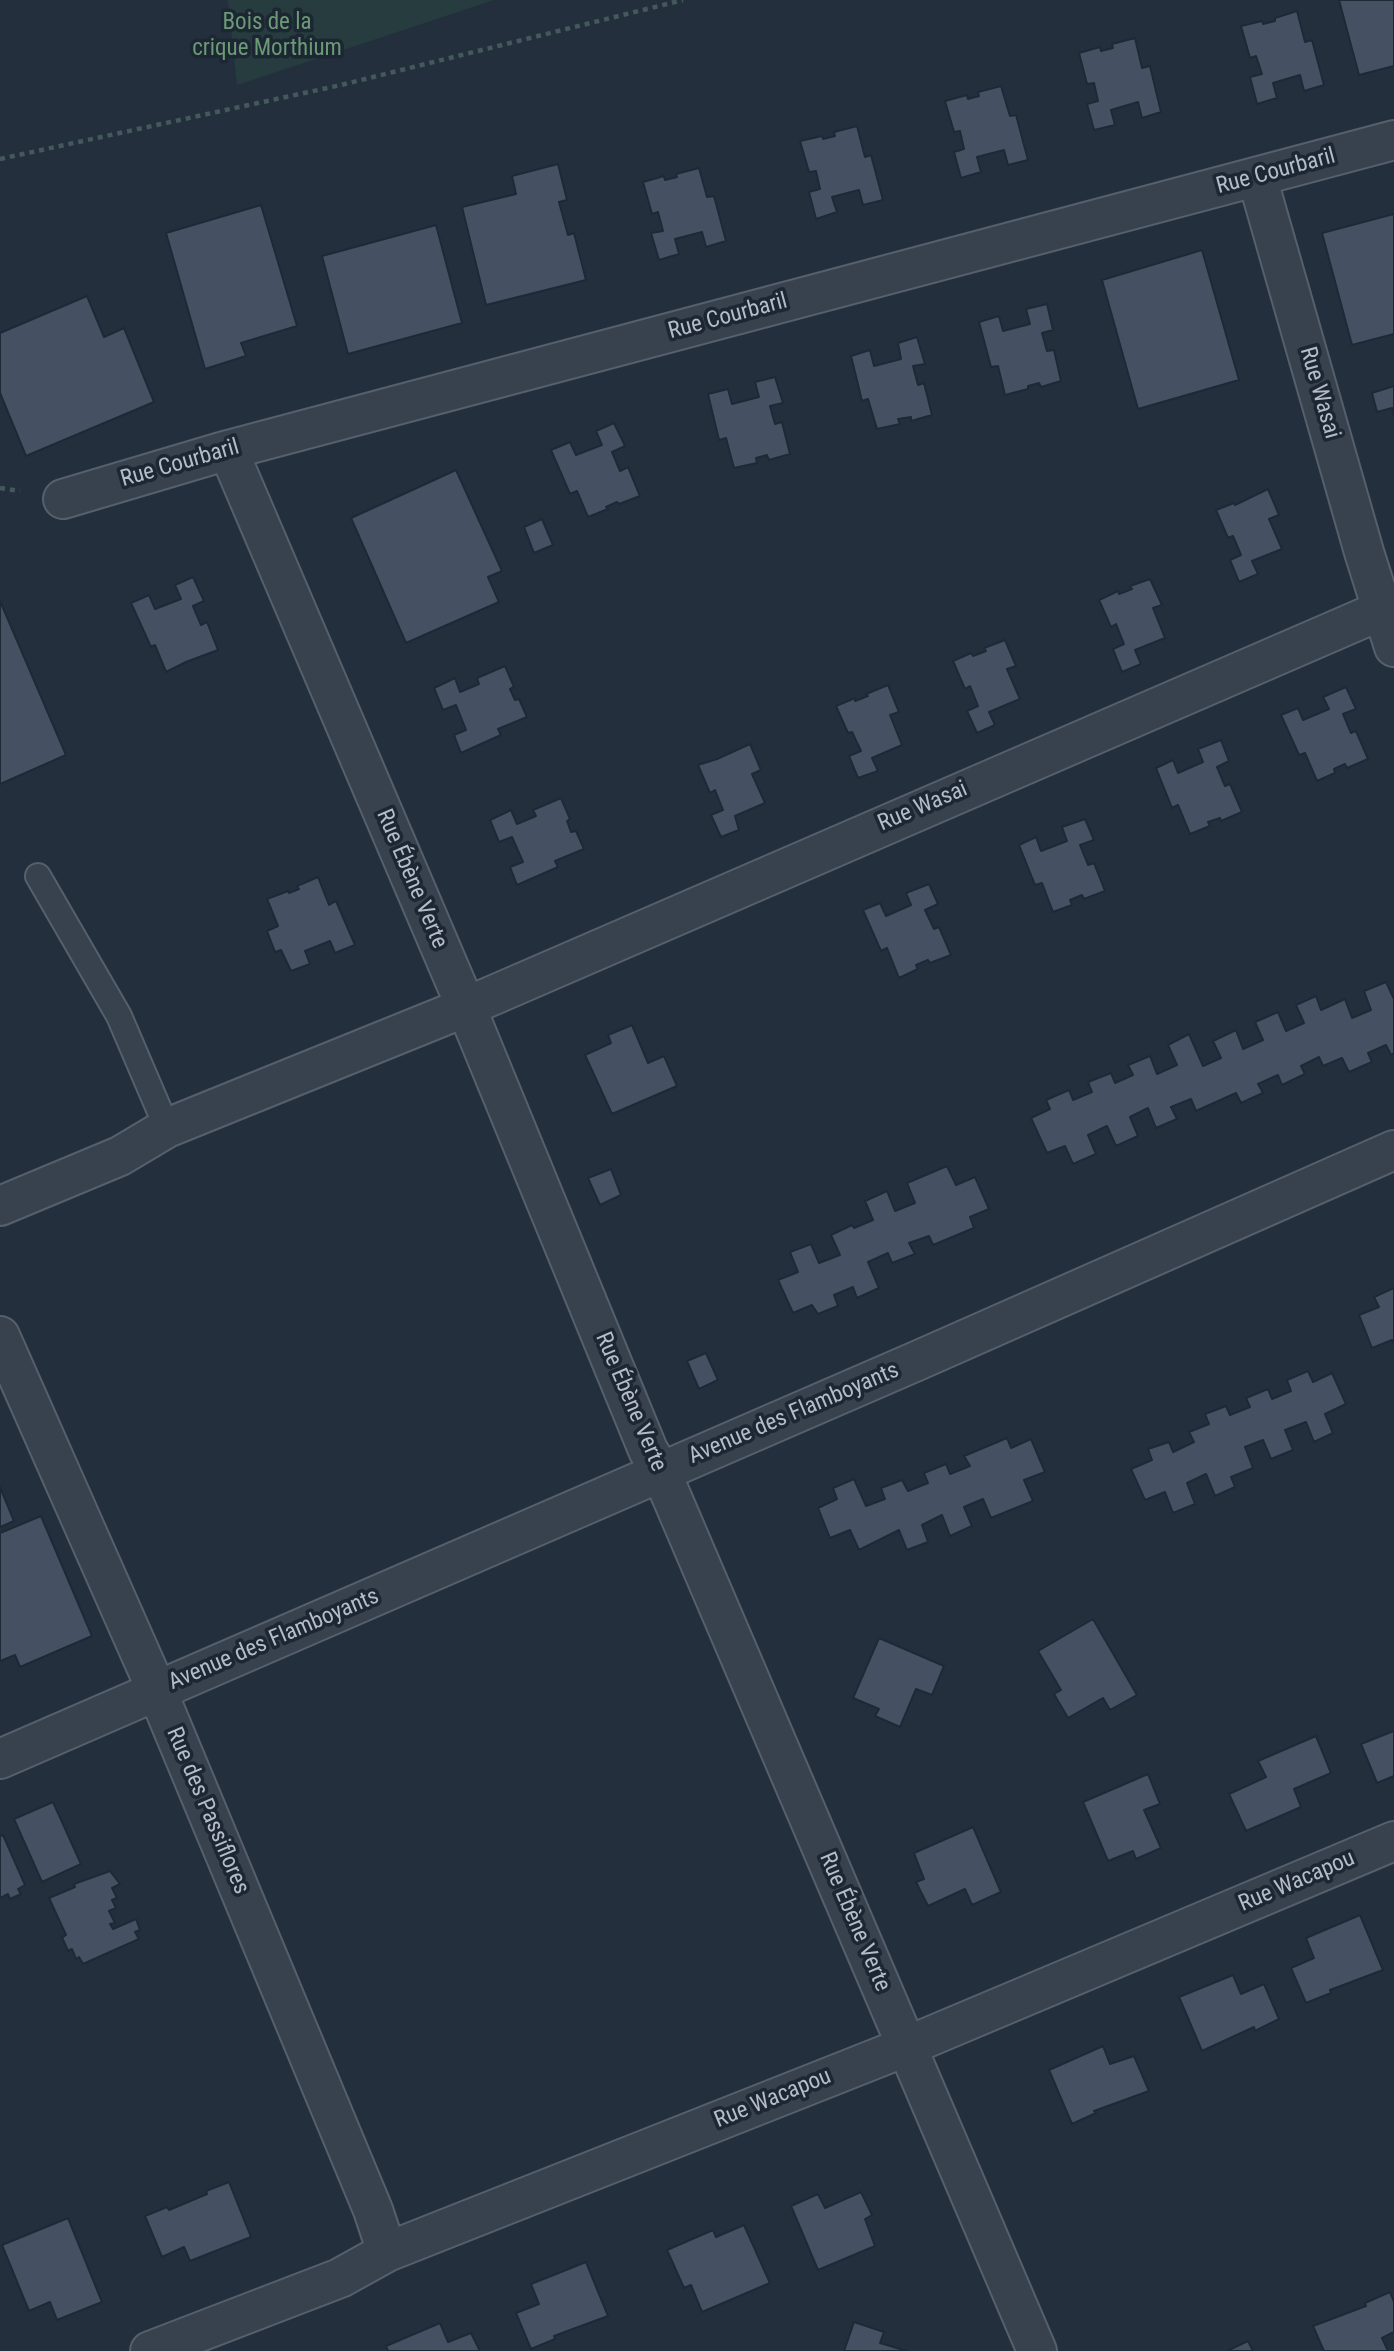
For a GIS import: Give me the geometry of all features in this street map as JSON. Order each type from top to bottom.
[{"type":"street","name":"Rue Courbaril","points":[[62,499],[228,450],[1394,140]]},
{"type":"street","name":"Rue Wasai","points":[[1256,177],[1394,647]]},
{"type":"street","name":"Rue Ébène Verte","points":[[228,450],[466,1007],[648,1450],[660,1472],[1037,2351]]},
{"type":"street","name":"Rue Wasai","points":[[0,1206],[121,1156],[167,1128],[466,1007],[1382,610]]},
{"type":"street","name":"Avenue des Flamboyants","points":[[0,1759],[919,1360],[1394,1150]]},
{"type":"street","name":"Rue des Passiflores","points":[[0,1336],[157,1691],[373,2210],[387,2252]]},
{"type":"street","name":"Rue Wacapou","points":[[150,2351],[340,2278],[387,2252],[905,2047],[1394,1841]]},
{"type":"lane","points":[[38,876],[119,1017],[167,1128]]},
{"type":"path","points":[[0,159],[341,85],[684,0]]},
{"type":"green space","name":"Bois de la crique Morthium","points":[[228,0],[494,0],[237,85]]},
{"type":"building","points":[[1339,0],[1394,0],[1394,66],[1359,75]]},
{"type":"building","points":[[1297,11],[1305,42],[1312,40],[1324,85],[1304,91],[1300,75],[1273,83],[1277,98],[1257,104],[1250,77],[1262,74],[1256,56],[1250,58],[1241,26],[1275,21],[1275,18]]},
{"type":"building","points":[[1135,38],[1142,68],[1150,66],[1161,112],[1142,118],[1138,102],[1111,110],[1115,125],[1094,130],[1087,104],[1098,101],[1094,83],[1087,84],[1079,53],[1100,47],[1101,51],[1113,48],[1112,44]]},
{"type":"building","points":[[1001,86],[1010,116],[1016,115],[1028,160],[1008,165],[1004,150],[977,157],[981,172],[961,178],[954,152],[964,149],[960,131],[954,132],[945,101],[967,95],[968,99],[979,96],[978,92]]},
{"type":"building","points":[[857,126],[865,157],[871,155],[883,200],[863,205],[859,190],[832,197],[837,212],[816,219],[809,192],[820,189],[816,171],[809,172],[800,141],[835,136],[834,132]]},
{"type":"building","points":[[558,164],[567,200],[559,202],[568,235],[574,233],[586,280],[486,305],[462,207],[516,194],[512,176]]},
{"type":"building","points":[[699,168],[707,197],[714,196],[726,241],[706,247],[702,232],[675,239],[679,254],[659,260],[651,233],[663,231],[658,212],[652,214],[643,182],[664,176],[665,180],[677,177],[676,174]]},
{"type":"building","points":[[261,205],[297,326],[241,343],[246,356],[205,369],[166,233]]},
{"type":"building","points":[[1394,214],[1394,334],[1352,345],[1322,233]]},
{"type":"building","points":[[436,225],[462,323],[348,354],[322,256]]},
{"type":"building","points":[[1202,250],[1239,380],[1138,409],[1102,280]]},
{"type":"building","points":[[87,296],[104,337],[124,328],[154,402],[26,456],[0,393],[0,333]]},
{"type":"building","points":[[1047,304],[1053,330],[1042,333],[1047,351],[1054,350],[1061,381],[1041,387],[1039,383],[1005,395],[998,366],[991,367],[979,322],[999,316],[1003,331],[1030,324],[1026,309]]},
{"type":"building","points":[[917,337],[925,364],[913,366],[918,385],[924,383],[932,415],[911,421],[911,417],[898,419],[900,424],[877,429],[868,399],[862,401],[851,356],[870,350],[874,366],[901,359],[898,343]]},
{"type":"building","points":[[775,377],[783,403],[770,406],[775,424],[782,422],[790,454],[769,460],[767,455],[756,458],[757,463],[734,468],[726,438],[719,440],[708,394],[728,389],[732,404],[759,397],[755,382]]},
{"type":"building","points":[[1394,386],[1394,416],[1392,408],[1377,412],[1372,393]]},
{"type":"building","points":[[614,423],[625,446],[612,452],[620,471],[628,467],[640,496],[619,504],[617,502],[588,517],[577,491],[570,494],[551,450],[570,442],[576,455],[602,445],[596,431]]},
{"type":"building","points":[[456,470],[502,571],[488,577],[499,602],[406,643],[351,518]]},
{"type":"building","points":[[1268,489],[1279,515],[1269,519],[1282,549],[1252,561],[1258,574],[1239,582],[1230,560],[1241,555],[1233,536],[1228,538],[1216,510],[1234,503],[1235,505]]},
{"type":"building","points":[[542,519],[553,545],[534,553],[524,527]]},
{"type":"building","points":[[193,577],[204,601],[193,606],[201,625],[207,622],[218,650],[166,672],[155,645],[151,647],[131,603],[149,595],[155,609],[181,599],[175,585]]},
{"type":"building","points":[[1150,579],[1162,605],[1153,608],[1165,638],[1135,650],[1141,664],[1122,672],[1113,649],[1124,644],[1116,624],[1111,627],[1099,600],[1118,591],[1119,594],[1132,589],[1130,586]]},
{"type":"building","points":[[0,601],[66,755],[0,784]]},
{"type":"building","points":[[1005,640],[1016,666],[1007,669],[1020,699],[989,712],[995,725],[977,733],[967,711],[978,706],[970,686],[965,689],[953,661],[971,653],[973,656],[986,651],[984,648]]},
{"type":"building","points":[[505,666],[514,687],[510,689],[515,700],[519,699],[527,717],[498,729],[501,735],[461,753],[454,735],[466,730],[456,705],[443,710],[434,688],[455,678],[460,692],[479,684],[477,678]]},
{"type":"building","points":[[888,685],[899,712],[890,715],[902,745],[872,758],[878,771],[858,778],[849,756],[861,751],[852,732],[848,733],[836,706],[868,696],[866,694]]},
{"type":"building","points":[[1346,687],[1356,709],[1343,714],[1351,733],[1356,731],[1368,759],[1347,768],[1345,764],[1334,769],[1335,773],[1317,781],[1305,753],[1299,755],[1281,715],[1298,708],[1303,720],[1329,709],[1323,697]]},
{"type":"building","points":[[1221,740],[1229,761],[1217,767],[1225,786],[1230,784],[1242,812],[1221,821],[1220,818],[1208,822],[1210,826],[1190,834],[1178,805],[1172,808],[1156,768],[1173,760],[1178,773],[1203,762],[1198,749]]},
{"type":"building","points":[[750,744],[761,770],[752,774],[765,803],[735,816],[739,830],[721,837],[711,815],[723,810],[715,790],[710,793],[698,765]]},
{"type":"building","points":[[561,798],[570,819],[567,821],[571,832],[576,831],[584,849],[555,861],[558,867],[517,885],[510,867],[523,862],[512,837],[499,842],[490,820],[511,810],[517,824],[536,816],[533,810]]},
{"type":"building","points":[[1085,819],[1094,840],[1080,845],[1088,865],[1094,863],[1105,891],[1084,899],[1082,895],[1070,900],[1072,905],[1053,912],[1042,883],[1035,885],[1019,845],[1036,837],[1041,851],[1067,841],[1062,827]]},
{"type":"building","points":[[318,877],[329,905],[336,901],[355,945],[335,953],[330,941],[305,951],[310,964],[291,971],[281,950],[275,952],[267,931],[278,926],[267,899],[299,889],[297,886]]},
{"type":"building","points":[[929,884],[938,904],[925,910],[934,929],[939,927],[951,955],[916,965],[918,969],[899,978],[887,948],[881,951],[863,910],[880,903],[886,916],[911,905],[906,893]]},
{"type":"building","points":[[1386,982],[1394,999],[1394,1053],[1391,1055],[1386,1045],[1368,1053],[1372,1062],[1349,1072],[1342,1058],[1323,1066],[1319,1057],[1301,1066],[1305,1074],[1282,1085],[1278,1075],[1258,1084],[1263,1093],[1241,1103],[1236,1093],[1196,1111],[1191,1099],[1171,1107],[1177,1119],[1156,1128],[1148,1108],[1130,1117],[1138,1136],[1116,1146],[1107,1126],[1088,1135],[1096,1154],[1073,1164],[1065,1146],[1047,1153],[1031,1118],[1050,1109],[1046,1100],[1069,1090],[1073,1100],[1092,1092],[1088,1082],[1111,1073],[1115,1083],[1133,1075],[1128,1065],[1150,1056],[1157,1074],[1177,1065],[1168,1045],[1189,1034],[1203,1066],[1221,1058],[1213,1041],[1236,1030],[1243,1049],[1263,1040],[1255,1022],[1278,1012],[1286,1031],[1304,1023],[1296,1005],[1316,996],[1321,1010],[1345,999],[1352,1018],[1371,1010],[1364,991]]},
{"type":"building","points":[[632,1025],[648,1063],[664,1056],[677,1086],[612,1114],[585,1055],[611,1043],[608,1035]]},
{"type":"building","points":[[947,1166],[956,1185],[975,1177],[989,1209],[970,1217],[974,1228],[933,1245],[929,1236],[909,1243],[915,1254],[892,1263],[888,1253],[868,1262],[879,1288],[857,1298],[853,1287],[834,1295],[838,1306],[818,1314],[812,1305],[793,1313],[778,1280],[798,1272],[790,1252],[811,1244],[819,1263],[840,1255],[831,1235],[852,1225],[854,1228],[873,1220],[865,1201],[887,1191],[895,1211],[915,1203],[907,1183]]},
{"type":"building","points":[[611,1169],[621,1195],[600,1205],[588,1178]]},
{"type":"building","points":[[1394,1288],[1394,1344],[1392,1340],[1372,1348],[1359,1315],[1379,1307],[1374,1297]]},
{"type":"building","points":[[706,1353],[718,1380],[699,1389],[687,1361]]},
{"type":"building","points":[[1308,1371],[1313,1382],[1332,1373],[1346,1404],[1325,1414],[1333,1433],[1314,1442],[1306,1422],[1285,1430],[1293,1450],[1271,1459],[1263,1440],[1245,1447],[1253,1468],[1231,1477],[1235,1487],[1215,1496],[1206,1474],[1187,1483],[1195,1504],[1173,1513],[1165,1492],[1145,1500],[1131,1469],[1152,1460],[1148,1449],[1169,1442],[1173,1452],[1194,1442],[1189,1432],[1209,1424],[1205,1414],[1226,1406],[1230,1415],[1250,1407],[1246,1398],[1268,1389],[1272,1399],[1291,1391],[1287,1380]]},
{"type":"building","points":[[1007,1438],[1011,1448],[1031,1439],[1045,1472],[1024,1480],[1033,1501],[991,1518],[983,1499],[964,1507],[972,1526],[950,1536],[942,1515],[922,1525],[928,1542],[907,1550],[899,1530],[859,1550],[850,1530],[830,1538],[818,1508],[837,1499],[833,1488],[854,1479],[866,1506],[885,1499],[881,1488],[902,1480],[908,1491],[928,1483],[924,1473],[946,1464],[950,1474],[970,1466],[964,1456]]},
{"type":"building","points":[[0,1487],[14,1521],[0,1527]]},
{"type":"building","points":[[41,1516],[92,1636],[20,1667],[15,1655],[0,1661],[0,1533]]},
{"type":"building","points":[[1093,1619],[1137,1695],[1110,1710],[1103,1698],[1068,1718],[1054,1694],[1061,1690],[1038,1651]]},
{"type":"building","points":[[879,1638],[944,1666],[932,1695],[916,1689],[900,1727],[875,1716],[879,1709],[853,1698]]},
{"type":"building","points":[[1394,1731],[1394,1776],[1377,1783],[1361,1744]]},
{"type":"building","points":[[1316,1736],[1331,1773],[1294,1789],[1301,1807],[1246,1831],[1229,1794],[1266,1777],[1258,1761]]},
{"type":"building","points":[[1148,1774],[1160,1804],[1144,1810],[1161,1848],[1136,1859],[1133,1851],[1108,1861],[1083,1802]]},
{"type":"building","points":[[53,1802],[81,1864],[42,1882],[14,1819]]},
{"type":"building","points":[[973,1827],[1001,1892],[972,1905],[965,1889],[928,1906],[916,1882],[924,1879],[914,1853]]},
{"type":"building","points":[[3,1835],[25,1885],[18,1889],[21,1894],[10,1899],[8,1894],[0,1898],[0,1836]]},
{"type":"building","points":[[110,1871],[120,1884],[112,1888],[117,1898],[112,1900],[116,1908],[109,1911],[115,1923],[110,1924],[113,1929],[136,1919],[140,1930],[135,1932],[139,1939],[83,1964],[79,1957],[76,1959],[72,1949],[68,1951],[62,1937],[66,1935],[49,1898],[75,1887],[74,1884]]},
{"type":"building","points":[[1360,1915],[1383,1970],[1330,1990],[1331,1993],[1306,2003],[1291,1968],[1314,1958],[1306,1938]]},
{"type":"building","points":[[1233,1975],[1241,1994],[1264,1984],[1279,2019],[1255,2031],[1254,2027],[1202,2051],[1179,1997]]},
{"type":"building","points":[[1103,2046],[1110,2064],[1134,2056],[1149,2091],[1094,2111],[1096,2113],[1072,2124],[1049,2070]]},
{"type":"building","points":[[229,2182],[251,2237],[190,2261],[184,2247],[162,2257],[145,2216],[167,2207],[169,2210]]},
{"type":"building","points":[[861,2192],[872,2215],[865,2219],[875,2246],[818,2270],[791,2206],[818,2194],[825,2208]]},
{"type":"building","points":[[68,2218],[102,2302],[57,2320],[50,2302],[29,2311],[2,2245]]},
{"type":"building","points":[[744,2225],[770,2283],[702,2312],[691,2285],[684,2288],[667,2250],[713,2230],[716,2237]]},
{"type":"building","points":[[586,2262],[608,2316],[554,2336],[555,2339],[531,2349],[516,2313],[539,2304],[531,2284]]},
{"type":"building","points":[[1390,2292],[1394,2302],[1394,2332],[1382,2338],[1388,2351],[1324,2351],[1313,2326],[1366,2306],[1365,2303]]},
{"type":"building","points":[[854,2322],[884,2332],[880,2343],[907,2351],[844,2351]]},
{"type":"building","points":[[440,2323],[448,2342],[471,2333],[480,2351],[388,2351],[386,2346]]},
{"type":"building","points":[[1248,2341],[1253,2351],[1227,2351]]}]
